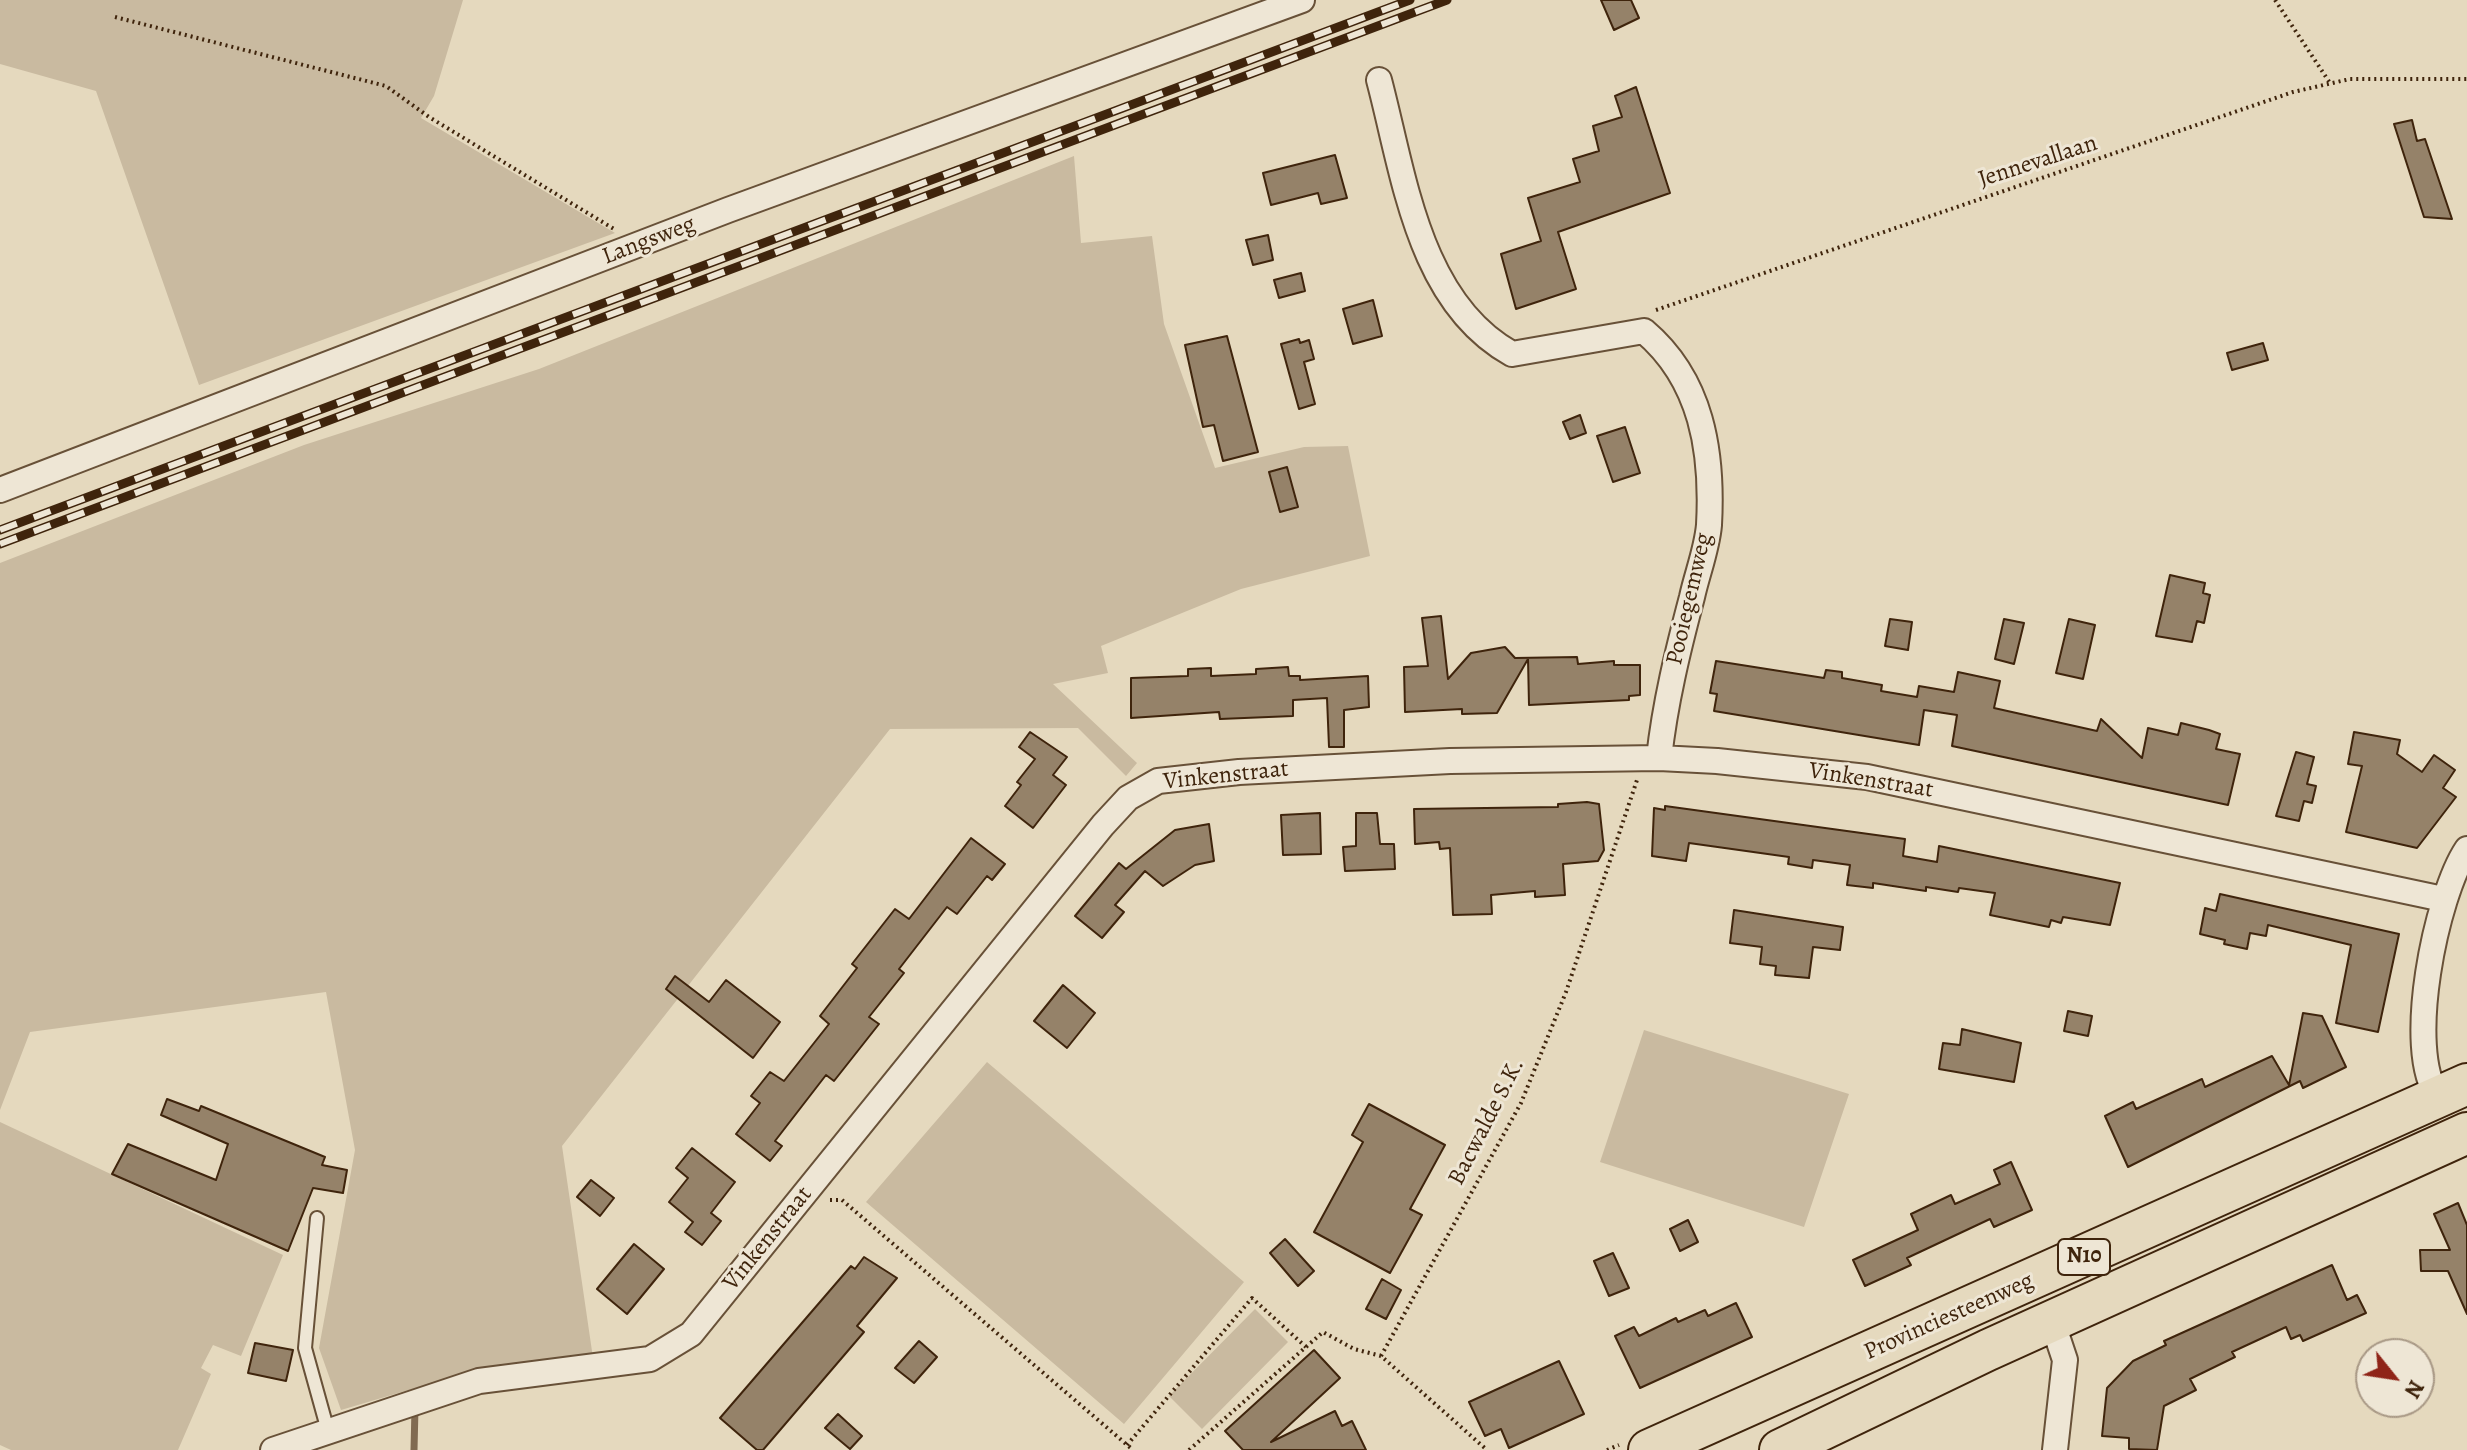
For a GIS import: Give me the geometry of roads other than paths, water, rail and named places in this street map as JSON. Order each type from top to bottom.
[{"type":"main road","name":"Provinciesteenweg","points":[[1649,1450],[2452,1090]]},
{"type":"main road","points":[[2375,1175],[2388,1158],[2413,1145],[2417,1132],[2405,1119],[2385,1120]]},
{"type":"main road","name":"Provinciesteenweg","points":[[1780,1450],[2052,1321],[2467,1133]]},
{"type":"street","name":"Langsweg","points":[[0,490],[640,244],[1302,0]]},
{"type":"street","name":"Pooiegemweg","points":[[1379,80],[1426,250],[1453,300],[1488,340],[1512,354],[1644,331],[1678,365],[1687,382],[1703,433],[1708,464],[1709,528],[1651,758]]},
{"type":"street","name":"Vinkenstraat","points":[[273,1450],[479,1381],[650,1359],[691,1334],[1103,825],[1128,798],[1158,781],[1239,772],[1435,762],[1651,758],[1867,777],[2443,899]]},
{"type":"street","points":[[2452,1090],[2428,1082],[2423,1004],[2443,899],[2467,849]]},
{"type":"street","points":[[2052,1321],[2065,1360],[2055,1450]]},
{"type":"lane","points":[[317,1218],[305,1348],[328,1431]]},
{"type":"waterway","points":[[414,1450],[415,1408]]},
{"type":"railway","points":[[0,530],[1410,0]]},
{"type":"railway","points":[[0,544],[1447,0]]}]
